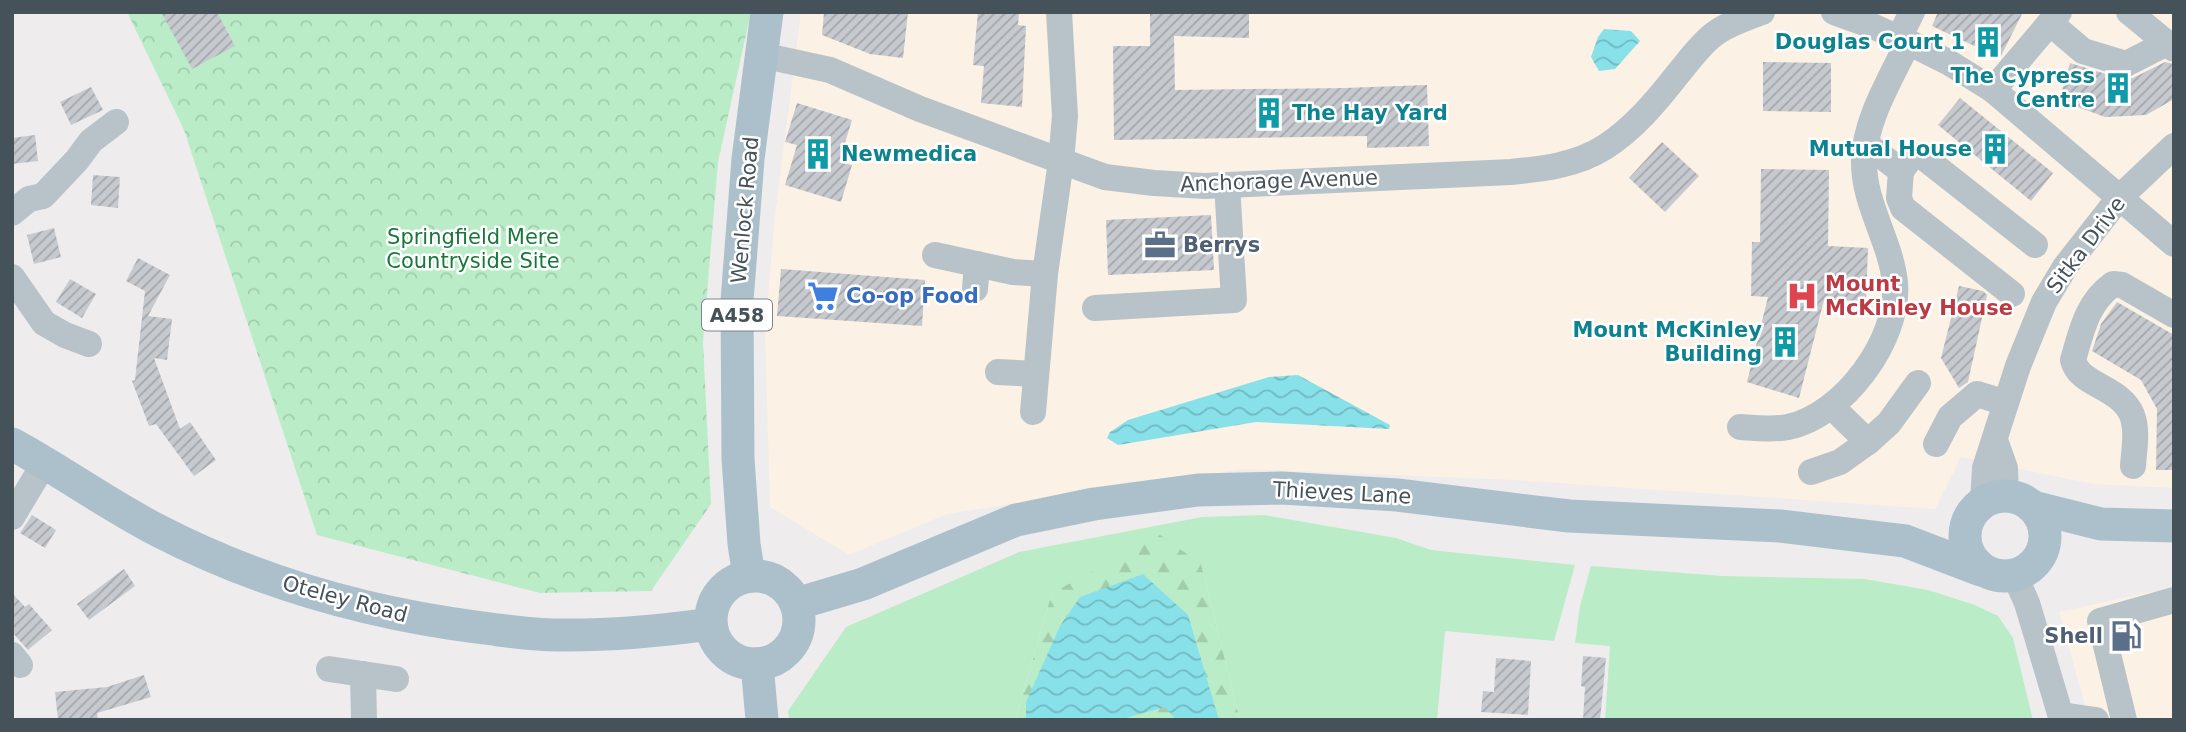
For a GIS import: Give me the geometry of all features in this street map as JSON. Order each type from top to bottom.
[{"type":"main road","name":"Wenlock Road","points":[[750,576],[744,544],[738,459],[737,301],[748,159],[767,12]]},
{"type":"main road","name":"Oteley Road","points":[[12,444],[158,531],[269,579],[371,610],[447,624],[531,634],[633,632],[711,624]]},
{"type":"main road","name":"Thieves Lane","points":[[796,604],[863,584],[1016,520],[1094,504],[1198,490],[1282,488],[1398,495],[1569,516],[1780,526],[1905,541]]},
{"type":"main road","points":[[1997,508],[2041,517],[2045,529],[2042,554]]},
{"type":"main road","points":[[1982,570],[1970,558],[1964,543],[1997,508]]},
{"type":"main road","points":[[1905,541],[1997,508],[2101,524],[2174,526]]},
{"type":"main road","points":[[1905,541],[1998,577],[2015,576],[2031,568],[2042,554],[2073,534],[2101,524]]},
{"type":"main road","points":[[750,576],[778,582],[796,604],[799,617],[792,643],[783,654],[771,661],[757,664],[732,657],[714,637],[711,624],[712,611],[725,587],[750,576]]},
{"type":"main road","points":[[757,664],[762,720]]},
{"type":"street","points":[[1033,412],[1045,274],[1062,161],[1065,116],[1059,12]]},
{"type":"street","name":"Anchorage Avenue","points":[[761,55],[830,70],[920,109],[1105,177],[1154,183],[1227,186],[1540,169],[1576,160],[1604,148],[1666,105],[1691,58],[1714,35],[1744,18],[1762,12]]},
{"type":"street","points":[[1834,12],[1904,40],[1948,62],[1993,90],[2174,244]]},
{"type":"street","points":[[1740,427],[1788,427],[1810,420],[1832,407],[1851,389],[1882,341],[1894,306],[1895,282],[1889,256],[1872,211],[1865,183],[1864,159],[1877,107],[1904,40],[1912,12]]},
{"type":"street","points":[[1993,90],[2054,18],[2083,51],[2126,64],[2170,46],[2129,12]]},
{"type":"street","points":[[20,206],[43,196],[91,141],[116,122]]},
{"type":"street","points":[[1866,144],[1901,170]]},
{"type":"street","name":"Sitka Drive","points":[[1997,508],[1985,468],[2031,331],[2044,302],[2064,267],[2119,198],[2174,146]]},
{"type":"street","points":[[2012,294],[1903,208],[1899,198],[1901,170],[1912,156],[1923,156],[2035,245]]},
{"type":"street","points":[[1095,308],[1234,300],[1227,186]]},
{"type":"street","points":[[935,254],[976,276],[1013,272],[1045,274]]},
{"type":"street","points":[[12,277],[30,316],[65,335],[89,344]]},
{"type":"street","points":[[2133,466],[2135,429],[2125,403],[2116,394],[2079,373],[2073,359],[2091,306],[2098,296],[2113,284],[2122,285],[2174,315]]},
{"type":"street","points":[[998,372],[1036,374]]},
{"type":"street","points":[[1811,472],[1840,462],[1868,442],[1889,423],[1918,383]]},
{"type":"street","points":[[1936,444],[1950,417],[1976,394],[2006,402]]},
{"type":"street","points":[[1832,407],[1868,442]]},
{"type":"street","points":[[12,517],[45,462]]},
{"type":"street","points":[[2015,576],[2027,603],[2061,717],[2096,720]]},
{"type":"street","points":[[2124,720],[2101,621],[2174,600]]},
{"type":"street","points":[[329,669],[396,679]]},
{"type":"street","points":[[363,674],[364,720]]},
{"type":"shaded area","points":[[801,12],[2174,12],[2174,488],[2093,484],[1961,457],[1935,509],[1514,480],[1244,469],[947,514],[849,555],[770,507],[765,333],[775,215]]},
{"type":"shaded area","points":[[2174,587],[2174,720],[2089,720],[2059,612]]},
{"type":"green space","name":"Springfield Mere Countryside Site","points":[[127,12],[751,12],[718,162],[703,342],[711,504],[651,591],[540,593],[317,535],[184,130]]},
{"type":"green space","points":[[1264,515],[1396,538],[1431,550],[1575,565],[1554,641],[1445,631],[1437,720],[1240,720],[1201,564],[1052,593],[1015,720],[789,720],[788,711],[846,627],[1019,552],[1202,517]]},
{"type":"green space","points":[[1160,535],[1201,564],[1240,720],[1015,720],[1052,593]]},
{"type":"green space","points":[[1591,566],[1723,576],[1865,579],[1928,590],[1975,605],[1998,616],[2013,638],[2033,720],[1605,720],[1610,646],[1575,643],[1580,606]]},
{"type":"water","points":[[1604,29],[1631,31],[1640,41],[1615,69],[1599,71],[1591,57]]},
{"type":"water","points":[[1298,375],[1390,425],[1389,429],[1256,422],[1118,445],[1107,438],[1110,432],[1128,420],[1269,377]]},
{"type":"water","points":[[1143,574],[1188,615],[1219,720],[1176,720],[1165,707],[1125,720],[1026,720],[1026,702],[1060,626],[1080,597]]},
{"type":"building","points":[[161,12],[217,12],[235,46],[192,69]]},
{"type":"building","points":[[824,12],[908,12],[903,58],[870,54],[822,35]]},
{"type":"building","points":[[978,12],[1019,12],[1018,25],[1026,26],[1022,107],[981,103],[984,66],[973,65]]},
{"type":"building","points":[[1150,12],[1249,12],[1249,38],[1174,36],[1175,90],[1427,85],[1429,146],[1367,148],[1367,136],[1114,140],[1113,46],[1150,46]]},
{"type":"building","name":"Douglas Court 1","points":[[1938,12],[2023,12],[2000,58],[1932,26]]},
{"type":"building","points":[[1763,62],[1831,63],[1831,112],[1763,111]]},
{"type":"building","name":"The Cypress Centre","points":[[2165,62],[2174,64],[2174,99],[2146,115],[2105,117],[2059,100],[2070,63],[2122,79],[2133,78]]},
{"type":"building","points":[[91,87],[103,110],[71,125],[60,102]]},
{"type":"building","name":"Mutual House","points":[[1960,98],[2053,173],[2031,201],[1938,125]]},
{"type":"building","name":"Newmedica","points":[[797,103],[852,120],[839,162],[852,165],[841,202],[785,185],[797,145],[785,142]]},
{"type":"building","points":[[35,135],[38,161],[12,164],[12,138]]},
{"type":"building","points":[[1662,142],[1699,176],[1665,212],[1629,178]]},
{"type":"building","name":"Mount McKinley Building","points":[[1761,169],[1829,170],[1828,246],[1868,248],[1866,301],[1824,300],[1799,398],[1747,382],[1768,297],[1751,296],[1752,242],[1760,242]]},
{"type":"building","points":[[93,175],[120,177],[118,208],[91,205]]},
{"type":"building","name":"Berrys","points":[[1211,215],[1214,270],[1108,275],[1106,220]]},
{"type":"building","points":[[54,228],[61,257],[34,264],[27,235]]},
{"type":"building","points":[[138,258],[170,275],[148,316],[172,319],[167,360],[154,358],[180,429],[190,422],[216,460],[194,476],[156,424],[149,426],[132,381],[135,380],[145,291],[126,281]]},
{"type":"building","points":[[781,269],[925,280],[922,326],[777,316]]},
{"type":"building","points":[[70,279],[96,294],[82,318],[56,302]]},
{"type":"building","points":[[1959,286],[1983,291],[1987,295],[1968,382],[1959,388],[1941,358]]},
{"type":"building","points":[[2117,302],[2174,335],[2174,470],[2156,470],[2157,409],[2141,380],[2092,351],[2101,324]]},
{"type":"building","points":[[32,515],[56,530],[45,548],[20,533]]},
{"type":"building","points":[[124,569],[135,586],[89,620],[77,604]]},
{"type":"building","points":[[12,593],[25,607],[29,604],[52,630],[28,650],[12,632]]},
{"type":"building","points":[[1583,656],[1606,658],[1600,720],[1583,720]]},
{"type":"building","points":[[1496,658],[1531,661],[1528,715],[1481,712],[1483,691],[1494,692]]},
{"type":"building","points":[[144,675],[151,697],[97,713],[98,720],[58,720],[55,692],[107,687]]},
{"type":"place","name":"Douglas Court 1","points":[[1988,42]]},
{"type":"place","name":"The Cypress Centre","points":[[2118,88]]},
{"type":"place","name":"The Hay Yard","points":[[1269,113]]},
{"type":"place","name":"Mutual House","points":[[1995,149]]},
{"type":"place","name":"Newmedica","points":[[818,154]]},
{"type":"place","name":"Berrys","points":[[1160,245]]},
{"type":"place","name":"Co-op Food","points":[[823,296]]},
{"type":"place","name":"Mount McKinley House","points":[[1802,296]]},
{"type":"place","name":"Mount McKinley Building","points":[[1785,342]]},
{"type":"place","name":"Shell","points":[[2126,636]]}]
